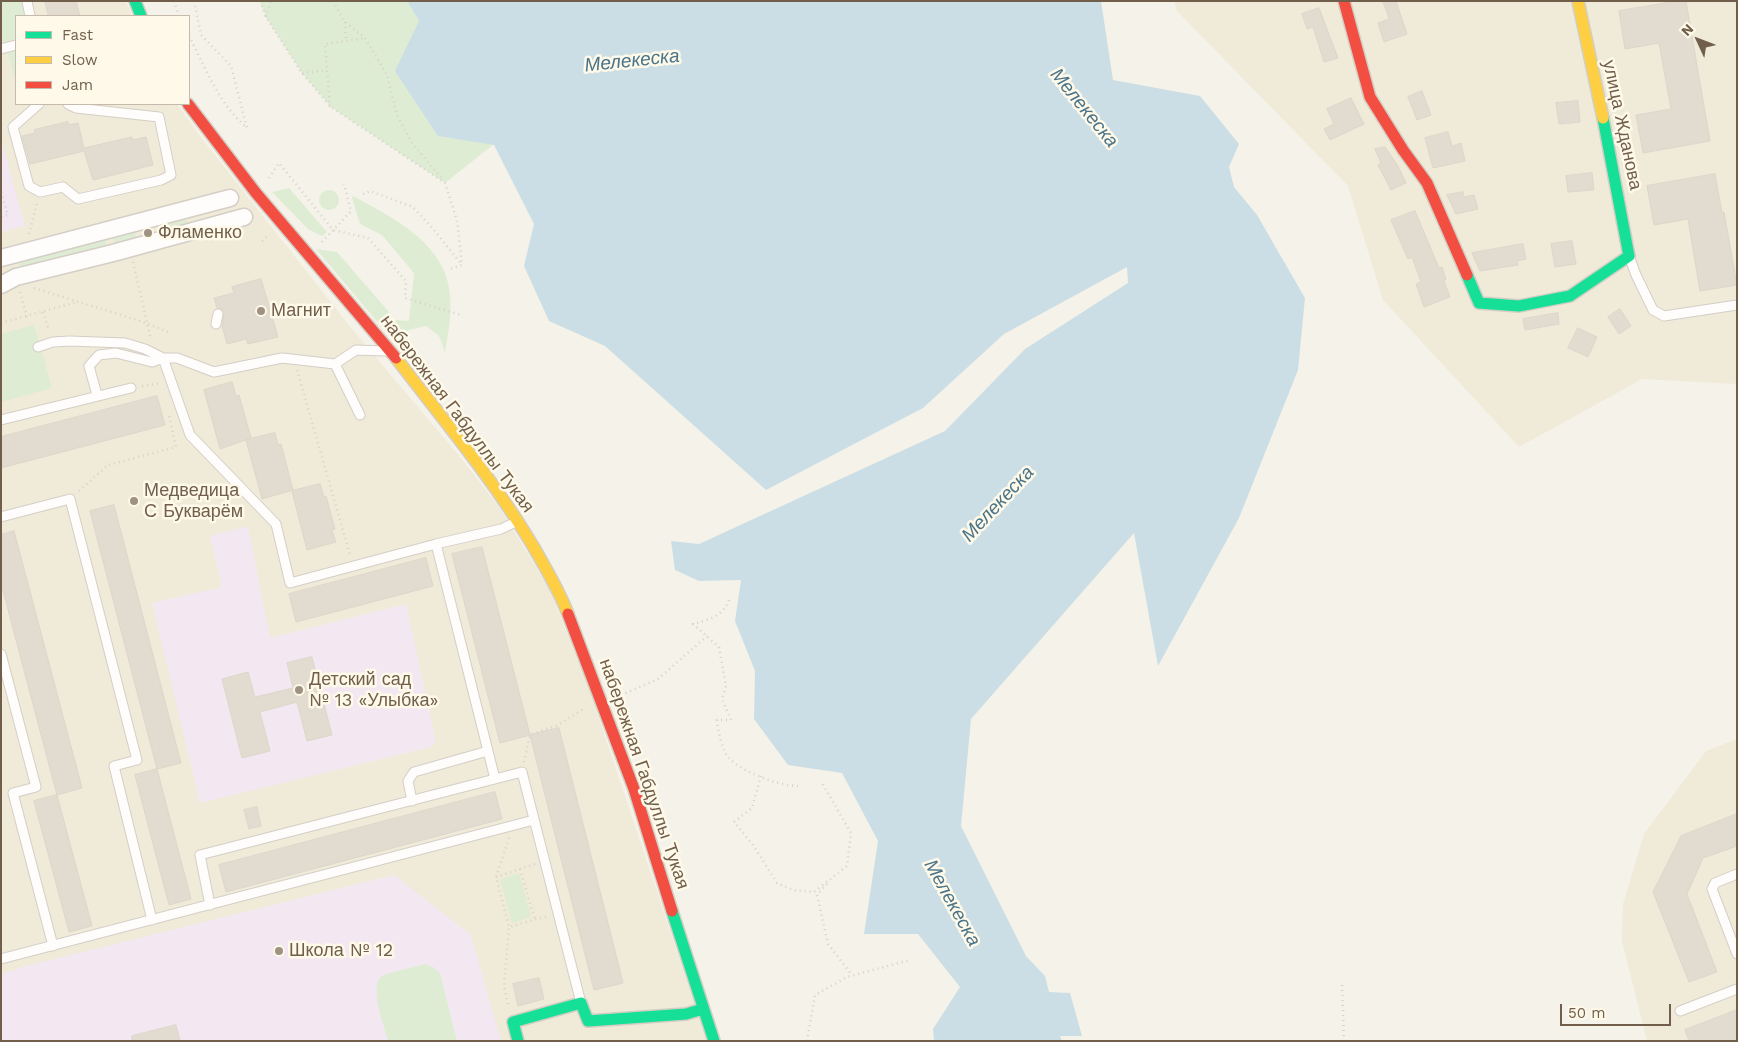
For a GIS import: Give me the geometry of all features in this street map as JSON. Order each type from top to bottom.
[{"type":"main road","points":[[135,1],[141,15]]},
{"type":"main road","points":[[1344,1],[1370,97],[1403,150],[1427,183],[1479,303],[1519,306],[1570,296],[1629,256]]},
{"type":"main road","name":"улица Жданова","points":[[1578,1],[1613,167],[1629,256]]},
{"type":"main road","name":"набережная Габдуллы Тукая","points":[[189,105],[256,193],[390,351],[473,457],[518,521],[559,590],[604,703],[634,789],[714,1041]]},
{"type":"main road","points":[[518,1041],[513,1022],[581,1003],[588,1021],[686,1014],[703,1009]]},
{"type":"street","points":[[7,256],[230,198]]},
{"type":"street","points":[[1,286],[16,277],[113,254],[244,217]]},
{"type":"lane","points":[[27,1],[30,15]]},
{"type":"lane","points":[[1,49],[15,45]]},
{"type":"lane","points":[[38,105],[13,127],[29,186],[40,192],[63,187],[78,199],[161,180],[171,175],[159,117],[76,108],[70,105]]},
{"type":"lane","points":[[1629,256],[1636,276],[1653,310],[1664,316],[1737,305]]},
{"type":"lane","points":[[216,324],[218,314]]},
{"type":"lane","points":[[38,346],[53,342],[125,343],[145,349],[163,358],[190,435],[276,524],[290,583],[436,544],[501,529],[518,521]]},
{"type":"lane","points":[[97,395],[89,366],[99,355],[116,353],[152,362],[163,358],[177,358],[214,372],[282,358],[335,364],[356,350],[390,351]]},
{"type":"lane","points":[[335,364],[360,415]]},
{"type":"lane","points":[[1,420],[97,395],[132,388]]},
{"type":"lane","points":[[1,517],[70,499],[137,760],[114,766],[152,920]]},
{"type":"lane","points":[[436,544],[495,779]]},
{"type":"lane","points":[[1,654],[36,787],[13,793],[53,946]]},
{"type":"lane","points":[[412,801],[408,781],[414,772],[488,751]]},
{"type":"lane","points":[[210,905],[200,855],[522,772],[581,1003]]},
{"type":"lane","points":[[1,960],[534,820]]},
{"type":"lane","points":[[1737,874],[1715,882],[1712,889],[1737,954]]},
{"type":"lane","points":[[1680,1010],[1737,989]]},
{"type":"path","points":[[174,1],[178,15]]},
{"type":"path","points":[[190,38],[216,90],[240,122],[247,128],[231,66],[201,35],[194,1]]},
{"type":"path","points":[[260,1],[266,17],[302,73],[330,108],[446,183]]},
{"type":"path","points":[[266,17],[271,1]]},
{"type":"path","points":[[333,1],[345,22],[365,38],[387,75],[397,115],[412,143],[446,183],[457,220],[462,265]]},
{"type":"path","points":[[345,22],[346,41]]},
{"type":"path","points":[[330,108],[325,44],[365,38]]},
{"type":"path","points":[[302,73],[327,70]]},
{"type":"path","points":[[268,179],[279,163],[333,230],[368,238],[406,281],[405,298],[461,315]]},
{"type":"path","points":[[319,245],[351,211],[344,184]]},
{"type":"path","points":[[363,194],[370,191],[413,207],[435,230],[462,265]]},
{"type":"path","points":[[1,192],[8,215],[1,217]]},
{"type":"path","points":[[7,256],[27,242],[40,192]]},
{"type":"path","points":[[450,269],[462,265]]},
{"type":"path","points":[[27,286],[147,323],[169,332]]},
{"type":"path","points":[[1,323],[78,302]]},
{"type":"path","points":[[43,312],[53,342]]},
{"type":"path","points":[[294,360],[353,566]]},
{"type":"path","points":[[132,388],[162,382]]},
{"type":"path","points":[[729,600],[728,606],[716,617],[693,624],[719,647],[726,686],[722,699],[731,720],[717,720],[718,731],[728,757],[748,772],[790,786],[798,786]]},
{"type":"path","points":[[762,776],[752,808],[734,822],[753,845],[777,883],[793,890],[814,892],[847,866],[851,832],[822,783]]},
{"type":"path","points":[[513,825],[496,877],[509,927],[504,986],[513,1022]]},
{"type":"path","points":[[496,877],[545,861]]},
{"type":"path","points":[[520,869],[536,920]]},
{"type":"path","points":[[831,879],[817,896],[828,944],[852,976]]},
{"type":"path","points":[[509,927],[558,913]]},
{"type":"path","points":[[807,1041],[814,995],[847,977],[910,960]]},
{"type":"path","points":[[1342,985],[1344,1041]]},
{"type":"shaded area","points":[[1,1],[126,1],[132,15],[15,15],[15,105],[178,105],[203,140],[352,329],[460,457],[500,508],[550,590],[591,694],[707,1041],[1,1041]]},
{"type":"shaded area","points":[[1174,1],[1736,1],[1737,384],[1642,379],[1519,447],[1383,300],[1348,186],[1177,11]]},
{"type":"shaded area","points":[[1,139],[25,226],[1,232]]},
{"type":"shaded area","name":"Детский сад № 13 «Улыбка»","points":[[248,526],[270,638],[406,604],[436,742],[431,747],[200,803],[152,603],[222,587],[210,536]]},
{"type":"shaded area","points":[[1737,739],[1737,1041],[1647,1041],[1622,941],[1623,904],[1644,834],[1706,751]]},
{"type":"shaded area","name":"Школа № 12","points":[[394,875],[471,935],[501,1041],[1,1041],[1,973]]},
{"type":"green space","points":[[1,1],[22,1],[26,15],[15,15],[15,39],[1,43]]},
{"type":"green space","points":[[260,1],[407,1],[419,21],[438,136],[494,144],[445,183],[331,107],[302,73],[266,17]]},
{"type":"green space","points":[[15,50],[15,77],[14,77],[8,53]]},
{"type":"green space","points":[[289,188],[327,232],[322,236],[308,229],[272,192]]},
{"type":"green space","points":[[329,190],[336,193],[339,200],[336,207],[329,210],[322,207],[319,200],[322,193]]},
{"type":"green space","points":[[353,196],[384,213],[415,234],[439,261],[446,277],[450,295],[450,317],[445,352],[439,336],[426,326],[409,330],[400,339],[395,331],[396,320],[409,321],[414,273],[382,235],[360,224]]},
{"type":"green space","points":[[186,217],[189,229],[161,236],[158,223]]},
{"type":"green space","points":[[134,229],[138,242],[116,247],[112,235]]},
{"type":"green space","points":[[105,237],[107,248],[21,270],[18,259]]},
{"type":"green space","points":[[316,249],[337,252],[389,312],[386,332]]},
{"type":"green space","points":[[34,325],[52,388],[1,402],[1,334]]},
{"type":"green space","points":[[519,873],[531,917],[512,923],[500,880]]},
{"type":"green space","points":[[425,964],[433,967],[440,973],[457,1041],[388,1041],[377,997],[378,981],[386,974]]},
{"type":"water","name":"Мелекеска","points":[[407,1],[1101,1],[1113,80],[1200,96],[1239,144],[1229,167],[1234,187],[1257,215],[1305,298],[1298,370],[1239,518],[1158,666],[1134,533],[971,719],[961,826],[1026,956],[1045,976],[1049,992],[1070,993],[1082,1036],[1060,1036],[1062,1041],[934,1041],[933,1029],[960,987],[918,934],[864,934],[878,841],[842,773],[788,765],[754,719],[755,671],[735,621],[741,580],[699,581],[675,570],[671,541],[699,544],[945,431],[1025,349],[1128,283],[1127,267],[1004,334],[923,408],[766,490],[605,346],[549,321],[524,266],[534,224],[494,145],[438,136],[395,71],[419,21]]},
{"type":"building","points":[[45,1],[76,1],[80,15],[49,15]]},
{"type":"building","points":[[1383,1],[1396,1],[1407,34],[1384,42],[1378,23],[1389,19]]},
{"type":"building","points":[[1686,1],[1710,141],[1643,153],[1636,115],[1671,109],[1659,43],[1625,49],[1619,11]]},
{"type":"building","points":[[1319,8],[1338,58],[1324,62],[1313,27],[1307,29],[1302,14]]},
{"type":"building","points":[[1422,91],[1431,115],[1417,120],[1408,97]]},
{"type":"building","points":[[1351,98],[1364,124],[1330,140],[1324,129],[1334,124],[1327,109]]},
{"type":"building","points":[[1578,101],[1580,122],[1559,124],[1556,103]]},
{"type":"building","points":[[68,122],[69,125],[78,123],[84,148],[132,137],[133,140],[146,137],[153,165],[93,180],[84,151],[30,164],[22,136],[35,133],[34,130]]},
{"type":"building","points":[[1448,132],[1452,146],[1461,143],[1465,161],[1433,168],[1425,138]]},
{"type":"building","points":[[1385,147],[1398,166],[1406,183],[1391,190],[1378,165],[1381,163],[1375,149]]},
{"type":"building","points":[[1592,173],[1594,190],[1568,192],[1566,176]]},
{"type":"building","points":[[1715,174],[1737,285],[1700,291],[1688,219],[1654,225],[1647,186]]},
{"type":"building","points":[[1463,192],[1464,197],[1474,195],[1478,209],[1456,214],[1447,195]]},
{"type":"building","points":[[1415,211],[1439,268],[1442,267],[1446,279],[1444,281],[1450,297],[1424,307],[1416,284],[1421,282],[1412,257],[1408,259],[1391,220]]},
{"type":"building","points":[[1572,241],[1576,264],[1555,267],[1551,244]]},
{"type":"building","points":[[1523,244],[1526,259],[1517,261],[1518,265],[1480,271],[1472,253]]},
{"type":"building","points":[[261,279],[278,337],[248,344],[246,339],[227,344],[222,326],[224,312],[222,309],[217,308],[214,298],[234,293],[232,287]]},
{"type":"building","points":[[1620,309],[1631,326],[1619,334],[1608,317]]},
{"type":"building","points":[[1558,313],[1559,324],[1525,330],[1523,319]]},
{"type":"building","points":[[1578,328],[1597,337],[1588,357],[1568,348]]},
{"type":"building","points":[[232,382],[236,396],[239,395],[251,438],[220,449],[204,390]]},
{"type":"building","points":[[157,396],[165,425],[1,468],[1,437]]},
{"type":"building","points":[[275,433],[278,445],[281,444],[293,490],[262,499],[246,440]]},
{"type":"building","points":[[320,484],[324,497],[326,496],[335,529],[332,530],[336,542],[307,550],[292,491]]},
{"type":"building","points":[[114,505],[181,763],[157,769],[90,511]]},
{"type":"building","points":[[14,531],[82,788],[57,795],[1,583],[1,535]]},
{"type":"building","points":[[482,547],[530,735],[500,743],[452,554]]},
{"type":"building","points":[[426,558],[433,586],[296,622],[289,594]]},
{"type":"building","points":[[312,657],[332,735],[307,741],[297,702],[260,712],[270,751],[242,758],[222,679],[248,672],[255,697],[293,688],[287,663]]},
{"type":"building","points":[[559,728],[623,983],[594,990],[530,735]]},
{"type":"building","points":[[157,769],[191,899],[169,905],[135,775]]},
{"type":"building","points":[[495,792],[502,819],[226,892],[219,865]]},
{"type":"building","points":[[57,795],[92,926],[69,932],[34,801]]},
{"type":"building","points":[[257,807],[261,826],[249,829],[244,810]]},
{"type":"building","points":[[1737,814],[1737,846],[1703,858],[1687,894],[1717,972],[1689,982],[1653,892],[1681,836]]},
{"type":"building","points":[[539,978],[544,999],[518,1006],[513,984]]},
{"type":"building","points":[[1737,1010],[1737,1041],[1689,1041],[1685,1030]]},
{"type":"building","points":[[176,1025],[180,1041],[132,1041],[132,1036]]},
{"type":"traffic: fast","points":[[135,1],[141,15]]},
{"type":"traffic: fast","points":[[1467,275],[1479,303],[1519,306],[1570,296],[1629,256],[1603,118]]},
{"type":"traffic: fast","points":[[672,911],[714,1041]]},
{"type":"traffic: fast","points":[[518,1041],[513,1022],[581,1003],[588,1021],[686,1014],[703,1009]]},
{"type":"traffic: slow","points":[[1578,1],[1603,118]]},
{"type":"traffic: slow","points":[[396,358],[467,450],[518,521],[543,563],[568,614]]},
{"type":"traffic: jam","points":[[1344,1],[1370,97],[1403,150],[1427,183],[1467,275]]},
{"type":"traffic: jam","points":[[189,105],[256,193],[396,358]]},
{"type":"traffic: jam","points":[[568,614],[634,789],[672,911]]},
{"type":"place","name":"Фламенко","points":[[148,233]]},
{"type":"place","name":"Магнит","points":[[261,311]]},
{"type":"place","name":"Медведица С Букварём","points":[[134,501]]},
{"type":"place","name":"Детский сад № 13 «Улыбка»","points":[[299,690]]},
{"type":"place","name":"Школа № 12","points":[[279,951]]}]
